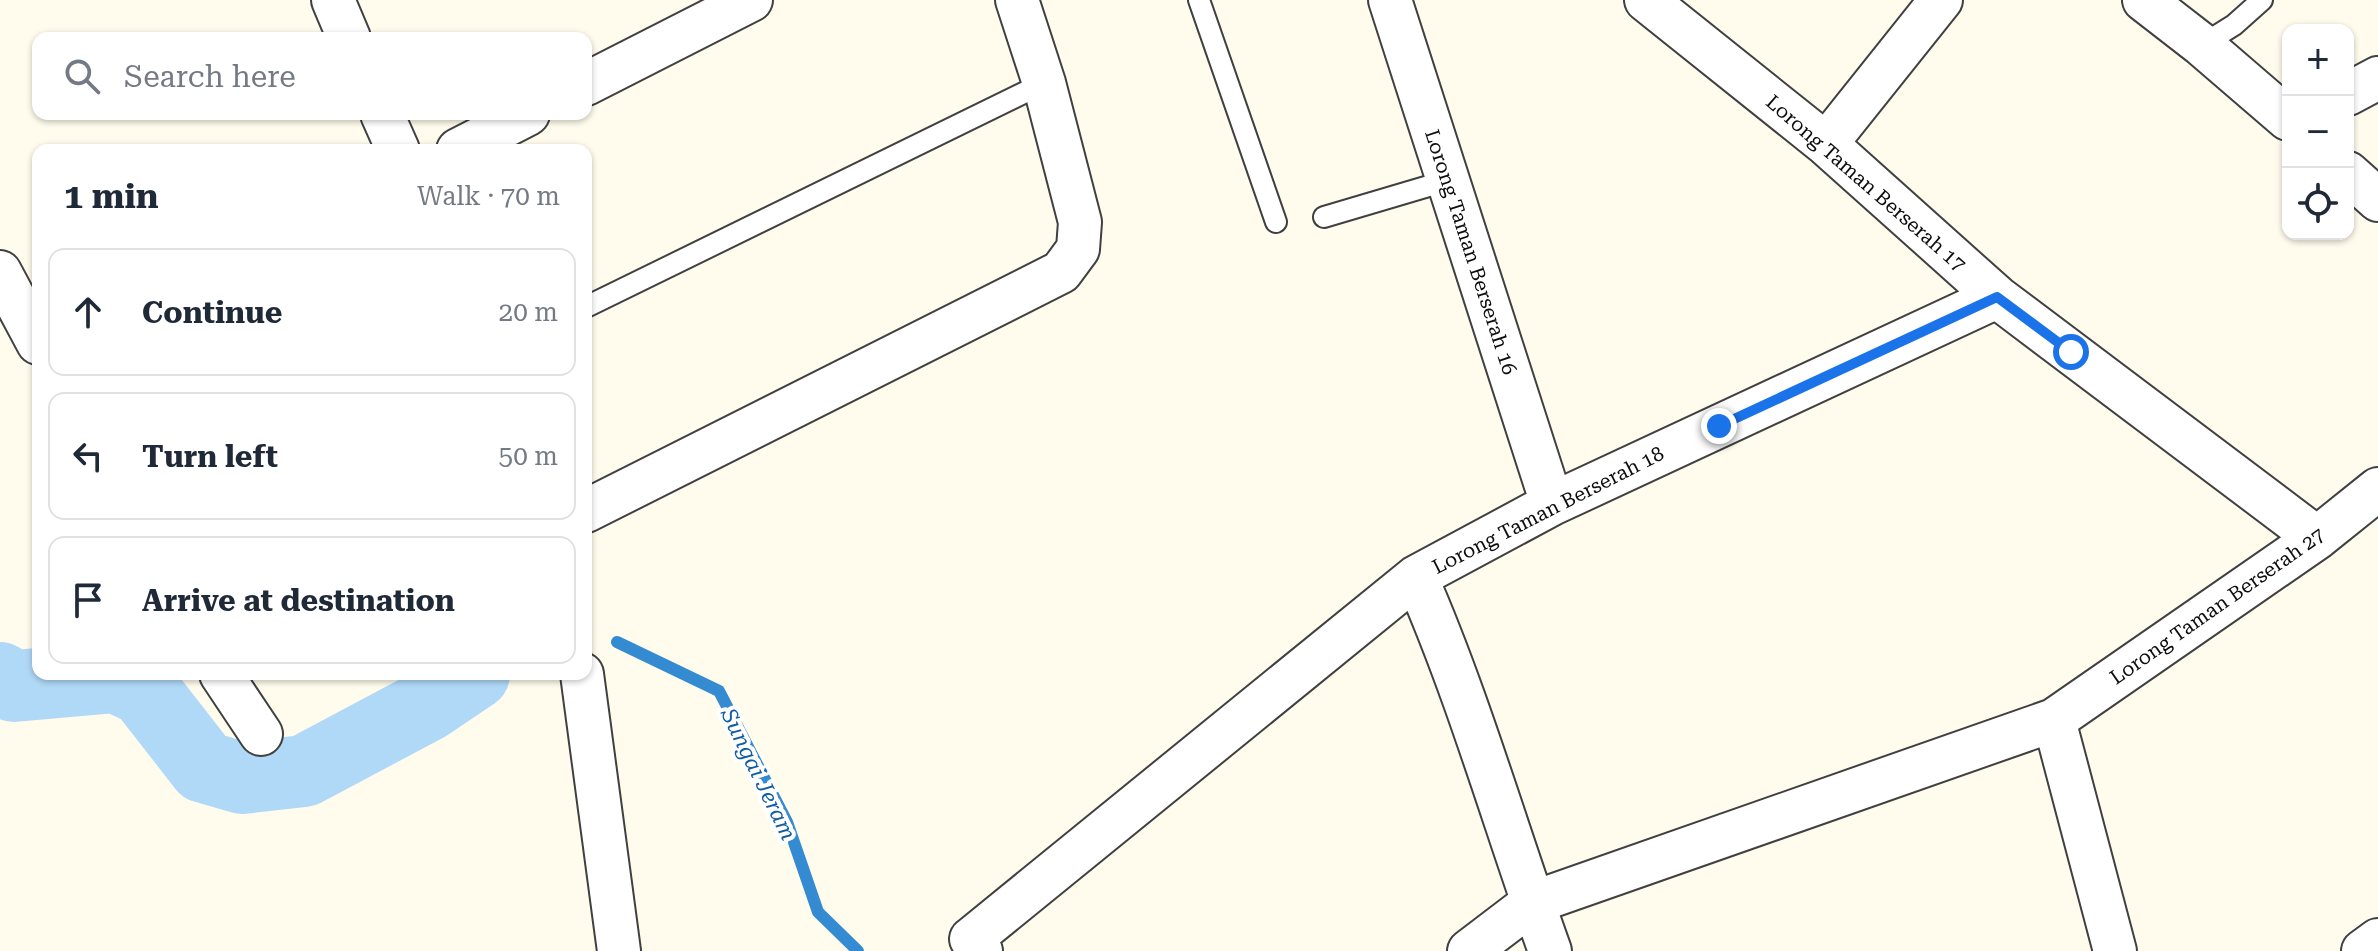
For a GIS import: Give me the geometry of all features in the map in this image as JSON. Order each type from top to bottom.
[{"type":"street","points":[[333,0],[346,32]]},
{"type":"street","points":[[592,81],[751,0]]},
{"type":"street","points":[[592,508],[1061,272],[1078,249],[1080,222],[1044,83],[1017,0]]},
{"type":"street","name":"Lorong Taman Berserah 16","points":[[1390,0],[1552,504]]},
{"type":"street","name":"Lorong Taman Berserah 17","points":[[1646,0],[1826,144],[1997,297],[2317,538]]},
{"type":"street","points":[[1826,144],[1941,0]]},
{"type":"street","points":[[2144,0],[2282,114]]},
{"type":"street","points":[[2354,91],[2378,78]]},
{"type":"street","points":[[385,120],[395,144]]},
{"type":"street","points":[[470,144],[516,120]]},
{"type":"street","points":[[2354,178],[2378,200]]},
{"type":"street","points":[[0,272],[32,332]]},
{"type":"street","name":"Lorong Taman Berserah 18","points":[[1550,951],[1462,690],[1416,577],[1552,504],[1997,297]]},
{"type":"street","name":"Lorong Taman Berserah 27","points":[[1469,951],[1532,903],[2054,720],[2317,538],[2378,489]]},
{"type":"street","points":[[981,951],[971,939],[1416,577]]},
{"type":"street","points":[[225,680],[261,734]]},
{"type":"street","points":[[583,680],[619,951]]},
{"type":"street","points":[[2054,720],[2115,951]]},
{"type":"street","points":[[2363,951],[2378,940]]},
{"type":"lane","points":[[1199,0],[1276,222]]},
{"type":"lane","points":[[2202,45],[2234,25],[2262,0]]},
{"type":"lane","points":[[592,304],[1044,83]]},
{"type":"lane","points":[[1324,217],[1449,180]]},
{"type":"waterway","name":"Sungai Jeram","points":[[617,642],[719,691],[787,822],[818,912],[858,951]]},
{"type":"waterway","name":"Sungai Jeram","points":[[0,678],[14,686],[82,680]]},
{"type":"waterway","name":"Sungai Jeram","points":[[122,680],[144,690],[204,767],[242,778],[304,771],[428,705],[465,680]]},
{"type":"route","points":[[1719,426],[1997,297],[2071,352]]}]
